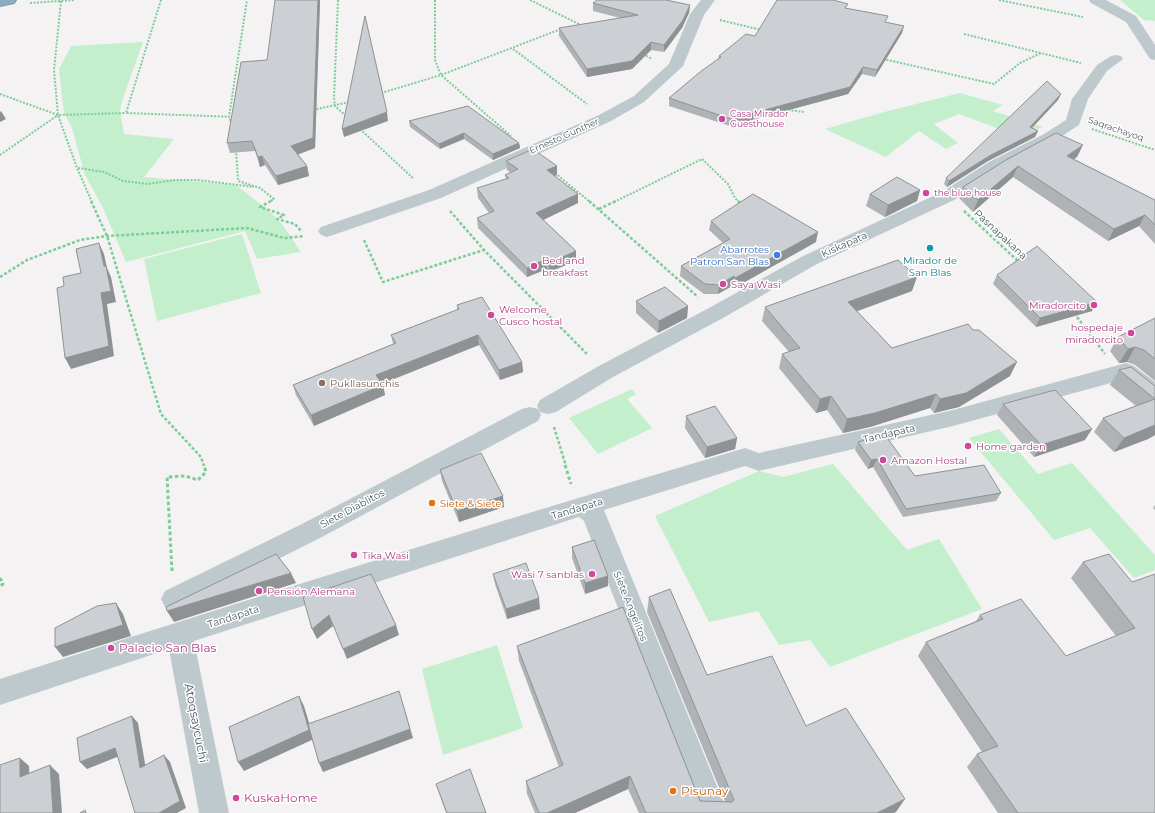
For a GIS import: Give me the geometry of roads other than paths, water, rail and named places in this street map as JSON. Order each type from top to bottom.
[{"type":"highway","points":[[0,2],[8,0]]},
{"type":"street","name":"Ernesto Gunther","points":[[327,231],[434,194],[474,178],[605,118],[639,99],[676,66],[697,14],[708,0]]},
{"type":"street","points":[[1096,0],[1131,19],[1155,56]]},
{"type":"street","name":"Kiskapata","points":[[539,410],[605,372],[716,313],[810,260],[948,196],[995,166],[1050,137],[1073,122],[1080,99],[1102,68],[1116,59]]},
{"type":"street","name":"Tandapata","points":[[0,692],[179,633],[578,507],[745,457],[760,462],[788,456],[953,418],[1126,371],[1155,394]]},
{"type":"street","name":"Siete Diablitos","points":[[174,599],[311,531],[539,410]]},
{"type":"street","name":"Siete Angelitos","points":[[578,507],[588,510],[594,515],[714,813]]},
{"type":"street","name":"Atoqsaycuchi","points":[[179,633],[214,813]]},
{"type":"place","name":"Casa Mirador Guesthouse","points":[[722,119]]},
{"type":"place","name":"the blue house","points":[[926,193]]},
{"type":"place","name":"Mirador de San Blas","points":[[930,248]]},
{"type":"place","name":"Abarrotes Patron San Blas","points":[[777,255]]},
{"type":"place","name":"Bed and breakfast","points":[[534,266]]},
{"type":"place","name":"Saya Wasi","points":[[723,284]]},
{"type":"place","name":"Miradorcito","points":[[1094,305]]},
{"type":"place","name":"Welcome Cusco hostal","points":[[491,315]]},
{"type":"place","name":"hospedaje miradorcito","points":[[1131,333]]},
{"type":"place","name":"Pukllasunchis","points":[[322,383]]},
{"type":"place","name":"Home garden","points":[[968,446]]},
{"type":"place","name":"Amazon Hostal","points":[[883,460]]},
{"type":"place","name":"Siete & Siete","points":[[432,503]]},
{"type":"place","name":"Tika Wasi","points":[[354,555]]},
{"type":"place","name":"Wasi 7 sanblas","points":[[592,574]]},
{"type":"place","name":"Pensión Alemana","points":[[259,591]]},
{"type":"place","name":"Palacio San Blas","points":[[111,648]]},
{"type":"place","name":"Pisunay","points":[[673,791]]},
{"type":"place","name":"KuskaHome","points":[[236,798]]}]
